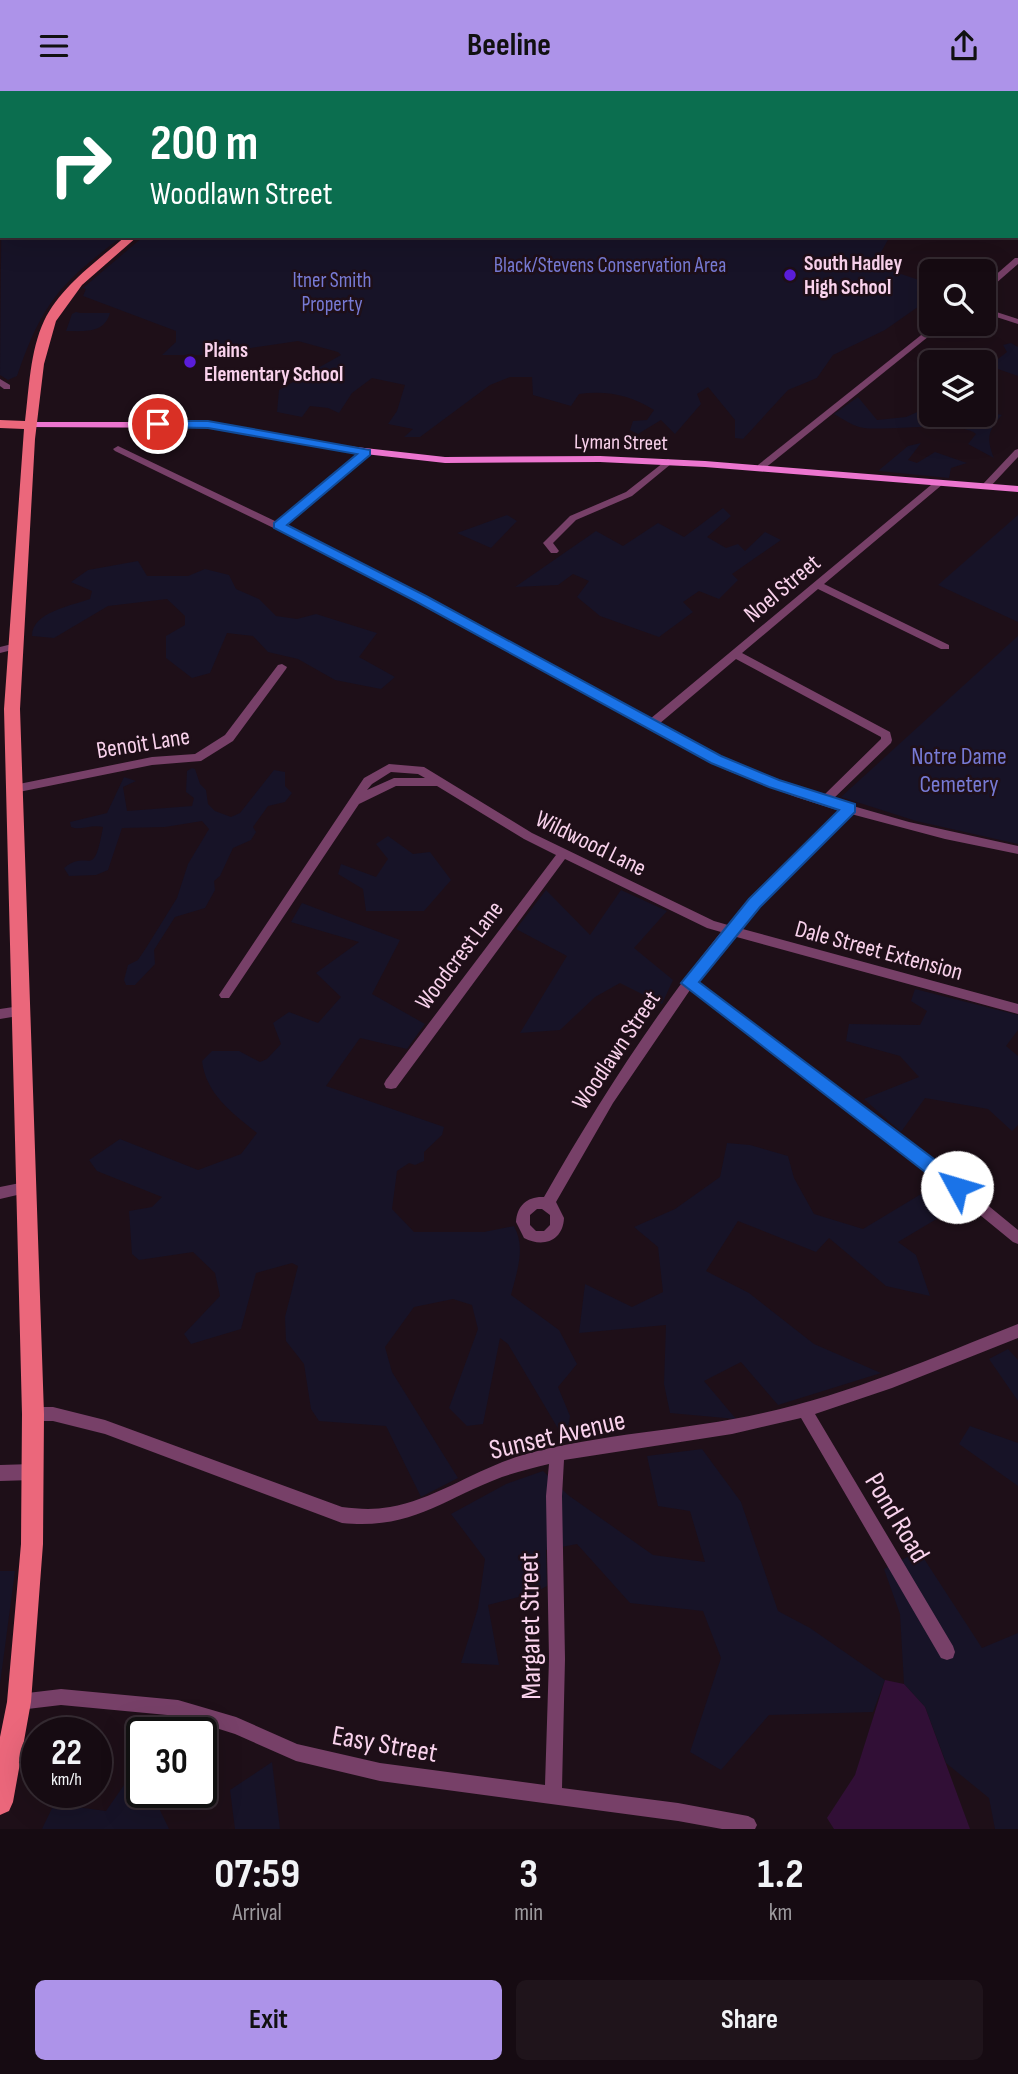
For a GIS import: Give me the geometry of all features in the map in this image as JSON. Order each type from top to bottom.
[{"type":"main road","points":[[0,1802],[19,1702],[31,1564],[33,1414],[25,1188],[10,1012],[9,793],[12,709],[8,648],[38,364],[50,321],[78,283],[131,238]]},
{"type":"main road","points":[[0,424],[30,428]]},
{"type":"main road","points":[[0,431],[30,428]]},
{"type":"main road","name":"Lyman Street","points":[[30,428],[224,429],[366,452],[458,461],[600,459],[668,462],[761,467],[1018,489]]},
{"type":"street","points":[[996,279],[1018,260]]},
{"type":"street","points":[[996,315],[1018,323]]},
{"type":"street","points":[[761,467],[925,336]]},
{"type":"street","points":[[118,449],[416,596],[650,725],[745,773],[824,801],[1018,851]]},
{"type":"street","points":[[278,526],[366,452]]},
{"type":"street","points":[[986,486],[1018,452]]},
{"type":"street","points":[[554,551],[548,543],[573,518],[629,494],[668,462]]},
{"type":"street","name":"Noel Street","points":[[650,725],[940,482]]},
{"type":"street","points":[[818,585],[945,647]]},
{"type":"street","points":[[736,655],[879,730],[887,738],[824,801]]},
{"type":"street","name":"Benoit Lane","points":[[9,793],[152,761],[197,758],[229,738],[282,667]]},
{"type":"street","name":"Wildwood Lane","points":[[225,995],[358,801],[394,782],[439,782],[491,815],[563,854],[729,932]]},
{"type":"street","name":"Woodlawn Street","points":[[547,1205],[604,1108],[689,983],[729,932],[850,808]]},
{"type":"street","name":"Woodcrest Lane","points":[[391,1084],[563,854]]},
{"type":"street","name":"Dale Street Extension","points":[[729,932],[1018,1009]]},
{"type":"street","points":[[689,983],[891,1134],[1018,1238]]},
{"type":"street","points":[[0,1193],[25,1188]]},
{"type":"street","name":"Sunset Avenue","points":[[33,1414],[53,1414],[105,1427],[359,1519],[407,1512],[508,1467],[557,1456],[743,1425],[804,1410],[930,1368],[1018,1331]]},
{"type":"street","name":"Pond Road","points":[[804,1410],[947,1652]]},
{"type":"street","name":"Margaret Street","points":[[553,1795],[557,1659],[554,1507],[557,1456]]},
{"type":"street","points":[[0,1473],[32,1472]]},
{"type":"street","name":"Easy Street","points":[[19,1702],[61,1697],[177,1708],[236,1726],[296,1752],[337,1763],[425,1779],[553,1795],[748,1825]]},
{"type":"green space","points":[[1,238],[120,238],[84,267],[56,296],[35,330],[17,376],[8,380],[0,375]]},
{"type":"green space","points":[[142,238],[889,238],[874,265],[919,280],[919,306],[885,330],[833,355],[817,378],[788,390],[743,439],[735,438],[735,420],[708,387],[697,394],[701,404],[675,434],[661,420],[638,434],[630,430],[633,421],[647,420],[654,410],[645,405],[627,397],[599,393],[579,394],[571,406],[533,395],[532,377],[510,377],[490,385],[420,437],[404,437],[413,429],[388,424],[397,411],[405,385],[372,378],[352,393],[339,413],[328,408],[310,406],[302,417],[277,412],[279,390],[341,355],[338,352],[298,341],[202,355],[162,355],[176,342],[176,331],[83,296],[86,289],[83,288]]},
{"type":"green space","points":[[110,313],[98,328],[66,331],[72,314]]},
{"type":"green space","points":[[1011,343],[1018,347],[1018,376],[996,368],[996,361],[1007,352],[1003,345]]},
{"type":"green space","points":[[858,397],[877,420],[906,417],[919,411],[919,427],[941,427],[864,428],[834,414]]},
{"type":"green space","points":[[941,427],[993,427],[990,445],[994,458],[968,444],[976,434]]},
{"type":"green space","points":[[921,443],[908,460],[917,463],[935,452],[967,463],[951,468],[949,478],[878,471],[908,446]]},
{"type":"green space","points":[[723,508],[731,516],[707,537],[726,548],[738,544],[745,551],[765,532],[781,540],[732,574],[738,580],[719,599],[699,591],[683,602],[693,612],[659,637],[600,616],[577,597],[589,581],[573,574],[558,585],[515,587],[596,531],[623,546],[658,523],[684,537]]},
{"type":"green space","points":[[507,515],[517,521],[491,548],[457,533]]},
{"type":"green space","points":[[1018,515],[1018,622],[938,585]]},
{"type":"green space","points":[[138,561],[147,576],[188,576],[205,569],[229,575],[236,589],[259,599],[276,616],[297,619],[316,614],[377,633],[359,657],[395,677],[381,689],[335,680],[298,659],[268,652],[253,636],[227,633],[210,673],[192,678],[166,658],[166,636],[185,625],[185,616],[167,599],[108,606],[54,638],[32,636],[38,621],[45,616],[90,599],[92,591],[71,582],[88,570]]},
{"type":"green space","name":"Notre Dame Cemetery","points":[[1018,636],[1018,844],[916,821],[841,797]]},
{"type":"green space","points":[[192,768],[206,790],[208,804],[215,811],[231,817],[240,813],[274,770],[285,772],[285,786],[292,793],[285,802],[268,806],[253,827],[256,832],[251,840],[233,848],[220,876],[214,881],[215,890],[205,908],[175,917],[154,950],[155,964],[135,985],[126,985],[124,980],[128,965],[138,960],[177,898],[188,864],[209,829],[202,821],[165,827],[122,828],[108,870],[96,875],[69,876],[64,868],[73,863],[93,859],[100,844],[103,827],[75,828],[71,827],[70,822],[107,813],[124,777],[136,781],[123,787],[127,811],[192,806],[194,798],[186,792],[187,771]]},
{"type":"green space","points":[[388,836],[413,854],[430,852],[451,880],[424,911],[366,911],[363,889],[338,874],[341,864],[376,877],[388,859],[376,844]]},
{"type":"green space","points":[[546,890],[590,935],[621,890],[667,911],[634,948],[673,980],[662,1004],[620,983],[595,997],[560,1030],[520,1033],[567,956],[516,929]]},
{"type":"green space","points":[[302,903],[400,940],[372,994],[425,1024],[407,1049],[360,1038],[326,1086],[444,1127],[442,1135],[424,1152],[424,1161],[415,1165],[409,1163],[397,1171],[392,1209],[414,1232],[484,1232],[514,1226],[520,1251],[511,1295],[559,1330],[577,1364],[558,1387],[570,1416],[566,1442],[508,1344],[500,1338],[483,1424],[467,1426],[449,1408],[478,1329],[472,1305],[453,1299],[414,1307],[385,1347],[392,1372],[458,1478],[421,1497],[386,1426],[319,1421],[311,1409],[304,1364],[286,1341],[285,1317],[298,1266],[292,1263],[256,1273],[241,1329],[191,1344],[184,1334],[220,1296],[215,1273],[193,1252],[139,1260],[132,1254],[129,1211],[152,1207],[162,1197],[97,1171],[89,1160],[120,1139],[198,1170],[241,1154],[257,1133],[215,1093],[204,1073],[202,1061],[212,1051],[239,1051],[260,1062],[267,1059],[281,1044],[273,1023],[289,1012],[318,1023],[341,997],[316,973],[359,942],[291,922]]},
{"type":"green space","points":[[915,989],[1018,1015],[1018,1030],[1006,1046],[1018,1056],[1018,1125],[1012,1131],[988,1109],[925,1098],[901,1132],[864,1099],[919,1077],[900,1056],[846,1041],[849,1024],[920,1025],[927,1011],[911,1001]]},
{"type":"green space","points":[[727,1143],[750,1145],[788,1156],[794,1178],[814,1214],[863,1229],[941,1182],[965,1202],[898,1242],[916,1255],[930,1296],[886,1286],[829,1238],[816,1252],[738,1221],[706,1271],[749,1293],[814,1344],[881,1373],[778,1405],[741,1362],[704,1381],[736,1419],[670,1413],[664,1384],[666,1325],[579,1333],[585,1284],[632,1307],[663,1292],[658,1247],[634,1227],[675,1209],[720,1177]]},
{"type":"green space","points":[[1008,1349],[1018,1360],[1018,1401],[989,1359]]},
{"type":"green space","points":[[970,1426],[1018,1443],[1018,1486],[959,1444]]},
{"type":"green space","points":[[702,1449],[741,1502],[778,1611],[810,1628],[885,1680],[873,1712],[769,1715],[721,1770],[690,1752],[721,1658],[703,1611],[630,1603],[577,1544],[546,1550],[547,1586],[534,1593],[488,1605],[499,1665],[461,1663],[478,1608],[485,1559],[451,1514],[506,1484],[543,1471],[568,1495],[653,1555],[705,1562],[690,1511],[658,1506],[647,1456]]},
{"type":"green space","points":[[919,1551],[982,1648],[1018,1633],[1018,1829],[995,1829],[989,1798],[946,1763],[925,1707],[904,1684],[900,1614],[884,1569]]},
{"type":"green space","points":[[0,1571],[15,1571],[0,1684]]},
{"type":"green space","points":[[272,1762],[280,1829],[235,1829],[230,1790]]},
{"type":"green space","points":[[126,1782],[126,1808],[159,1808],[169,1829],[42,1829],[52,1808],[106,1811],[112,1808],[112,1802]]},
{"type":"shaded area","points":[[885,1680],[904,1684],[925,1707],[970,1829],[834,1829],[827,1818],[855,1775]]},
{"type":"place","name":"South Hadley High School","points":[[790,275]]},
{"type":"place","name":"Plains Elementary School","points":[[190,362]]},
{"type":"route","points":[[158,424],[208,425],[366,452],[278,526],[421,599],[716,760],[774,784],[850,808],[754,903],[689,983],[871,1118],[957,1187]]},
{"type":"park label","name":"Black/Stevens Conservation Area","points":[[610,265]]},
{"type":"park label","name":"Itner Smith Property","points":[[332,292]]}]
